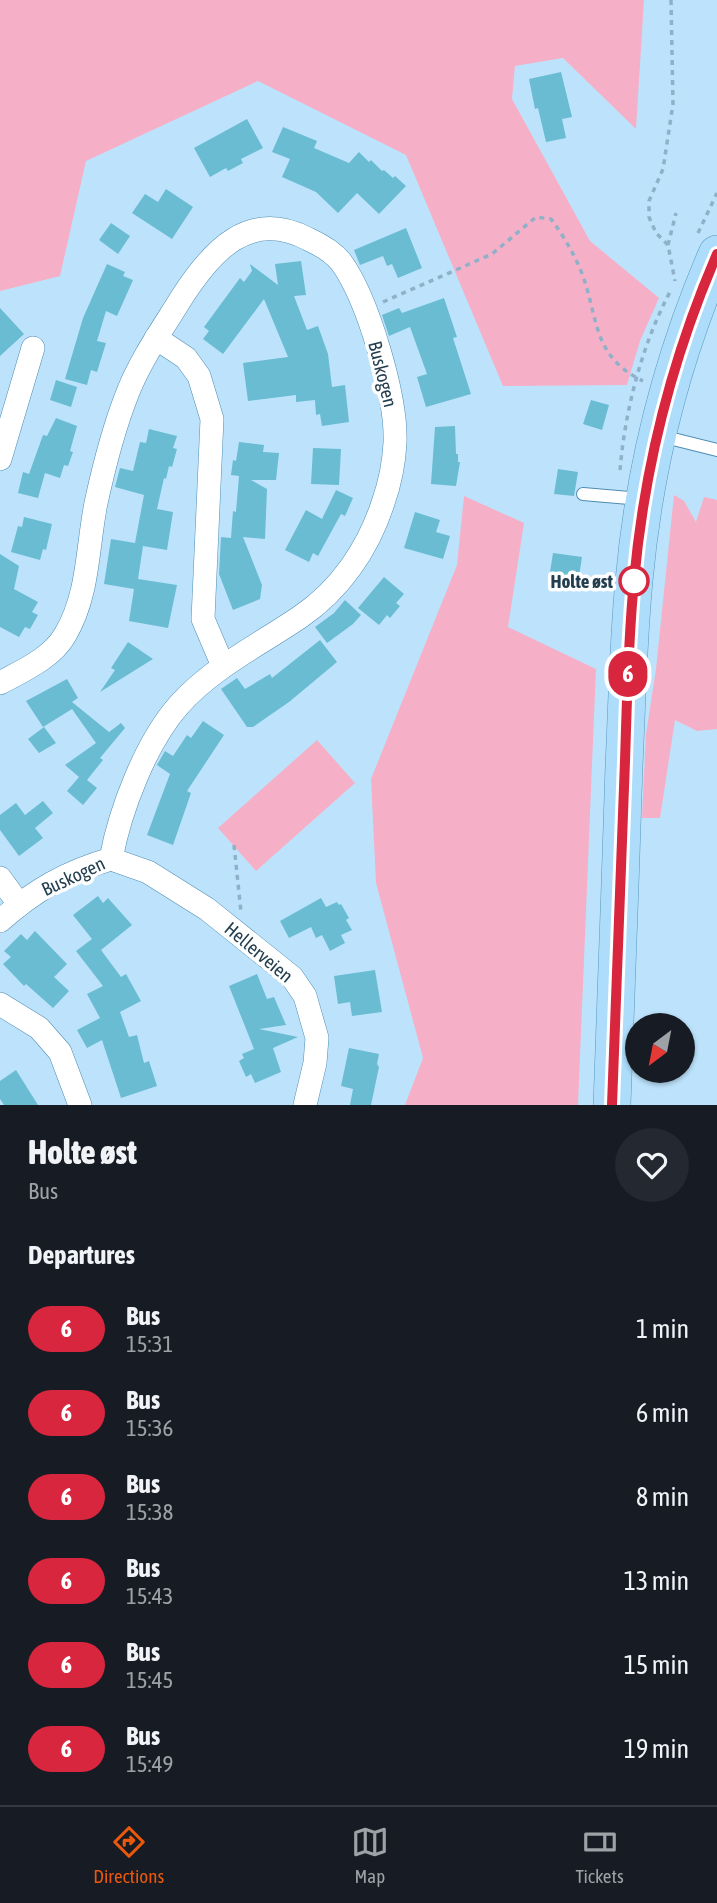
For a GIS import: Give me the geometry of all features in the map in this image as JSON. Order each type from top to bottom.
[{"type":"main road","points":[[612,1105],[634,579],[645,499],[667,393],[717,254]]},
{"type":"street","name":"Buskogen","points":[[0,683],[52,651],[64,638],[74,617],[85,579],[96,503],[117,422],[129,389],[156,338],[201,268],[228,242],[252,230],[281,230],[301,235],[322,246],[340,261],[365,308],[391,390],[395,443],[384,502],[352,567],[333,589],[303,615],[223,666],[181,702],[160,727],[124,808],[111,859],[81,867],[49,883],[0,921]]},
{"type":"street","points":[[156,338],[186,358],[199,376],[212,419],[203,619],[223,666]]},
{"type":"street","points":[[0,459],[33,348]]},
{"type":"street","name":"Hellerveien","points":[[111,859],[148,872],[207,909],[292,977],[305,996],[317,1038],[315,1063],[305,1105]]},
{"type":"street","name":"Buskogen","points":[[0,878],[19,904]]},
{"type":"street","points":[[0,1004],[39,1028],[60,1052],[80,1105]]},
{"type":"lane","points":[[657,435],[717,450]]},
{"type":"lane","points":[[583,494],[645,499]]},
{"type":"path","points":[[668,245],[656,233],[649,217],[649,201],[663,169],[673,104],[671,0]]},
{"type":"path","points":[[676,213],[668,245],[676,281]]},
{"type":"path","points":[[365,308],[393,299],[492,254],[536,217],[551,219],[563,236],[581,272],[607,353],[625,373],[636,377],[668,295]]},
{"type":"path","points":[[234,845],[241,906],[240,935]]},
{"type":"shaded area","points":[[0,0],[644,0],[636,129],[563,58],[515,66],[512,99],[590,241],[659,298],[640,341],[627,385],[503,386],[406,155],[258,81],[86,161],[60,276],[0,291]]},
{"type":"shaded area","points":[[674,495],[684,501],[696,522],[704,497],[717,500],[717,729],[697,731],[675,720],[660,818],[642,818],[646,734],[656,669]]},
{"type":"shaded area","points":[[464,496],[524,523],[508,627],[596,669],[578,1105],[405,1105],[423,1058],[376,883],[371,779],[457,565]]},
{"type":"shaded area","points":[[317,740],[355,783],[256,871],[218,828]]},
{"type":"building","points":[[561,72],[572,117],[562,119],[566,138],[546,142],[529,79]]},
{"type":"building","points":[[247,119],[263,148],[241,159],[243,163],[210,177],[194,148]]},
{"type":"building","points":[[283,127],[317,141],[314,148],[349,163],[359,152],[369,162],[371,160],[382,171],[393,178],[395,176],[406,186],[379,214],[357,193],[338,213],[316,192],[282,177],[290,159],[272,152]]},
{"type":"building","points":[[166,189],[193,207],[172,239],[132,213],[145,194],[158,202]]},
{"type":"building","points":[[111,223],[130,236],[118,254],[99,240]]},
{"type":"building","points":[[406,228],[422,268],[398,278],[392,264],[387,266],[383,256],[360,265],[354,250]]},
{"type":"building","points":[[301,261],[306,295],[294,296],[307,330],[318,326],[328,354],[332,387],[345,385],[349,422],[322,426],[320,414],[316,415],[315,400],[296,402],[296,395],[248,401],[243,363],[288,357],[264,299],[223,354],[203,339],[209,331],[204,327],[240,278],[244,282],[252,271],[250,264],[278,285],[275,264]]},
{"type":"building","points":[[107,264],[125,272],[123,276],[133,280],[117,316],[106,311],[97,341],[106,343],[97,372],[91,370],[87,385],[65,379],[83,318]]},
{"type":"building","points":[[444,298],[457,337],[453,338],[471,394],[426,407],[417,377],[427,374],[410,327],[389,336],[382,315],[399,308],[402,313]]},
{"type":"building","points":[[0,308],[24,334],[0,356]]},
{"type":"building","points":[[56,380],[77,387],[71,407],[50,400]]},
{"type":"building","points":[[591,400],[609,405],[602,430],[583,424]]},
{"type":"building","points":[[56,418],[77,426],[68,466],[64,465],[60,478],[45,473],[38,498],[18,493],[23,472],[29,474],[43,435],[47,436]]},
{"type":"building","points":[[455,426],[456,454],[460,462],[456,486],[431,484],[435,427]]},
{"type":"building","points":[[149,429],[177,436],[173,448],[177,449],[172,467],[169,466],[166,479],[164,478],[157,509],[173,512],[167,550],[143,546],[138,579],[177,585],[168,628],[129,621],[134,589],[104,584],[111,539],[135,543],[144,495],[115,487],[120,468],[133,471],[140,442],[146,443]]},
{"type":"building","points":[[239,442],[264,445],[263,452],[279,453],[276,480],[251,480],[267,489],[265,539],[243,537],[262,585],[260,599],[233,610],[219,574],[221,537],[231,538],[233,511],[236,512],[239,476],[231,475]]},
{"type":"building","points":[[313,448],[341,449],[339,485],[311,484]]},
{"type":"building","points":[[558,469],[578,472],[574,496],[554,494]]},
{"type":"building","points":[[336,490],[353,498],[345,516],[341,514],[318,556],[313,553],[309,562],[285,550],[306,510],[322,519]]},
{"type":"building","points":[[415,512],[440,520],[436,532],[450,536],[443,559],[404,548]]},
{"type":"building","points":[[24,517],[52,524],[46,550],[43,549],[40,560],[11,552],[18,526],[22,527]]},
{"type":"building","points":[[553,553],[582,557],[577,589],[548,585]]},
{"type":"building","points":[[0,554],[19,566],[14,589],[38,602],[32,612],[38,615],[30,629],[25,627],[19,637],[0,627]]},
{"type":"building","points":[[384,577],[404,594],[396,603],[400,606],[390,618],[387,615],[379,625],[358,608]]},
{"type":"building","points":[[345,600],[361,615],[327,643],[315,627],[334,613]]},
{"type":"building","points":[[320,640],[337,662],[289,702],[253,727],[247,727],[221,689],[237,678],[245,689],[270,674],[272,678]]},
{"type":"building","points":[[128,642],[153,659],[100,692],[115,670],[111,668]]},
{"type":"building","points":[[67,679],[78,698],[72,702],[109,732],[121,723],[125,728],[100,758],[103,760],[87,780],[97,788],[83,805],[67,791],[79,777],[65,765],[96,743],[72,709],[43,727],[26,701]]},
{"type":"building","points":[[203,721],[224,735],[187,791],[191,793],[173,845],[147,835],[170,774],[157,765],[165,751],[173,756],[187,735],[191,738]]},
{"type":"building","points":[[44,727],[56,743],[39,753],[28,739]]},
{"type":"building","points":[[43,801],[53,813],[35,828],[43,838],[19,856],[0,830],[0,815],[16,803],[25,815]]},
{"type":"building","points":[[98,896],[103,903],[108,898],[132,925],[101,950],[121,977],[126,974],[141,1001],[120,1012],[129,1037],[137,1035],[144,1063],[149,1061],[157,1086],[121,1098],[102,1040],[87,1048],[77,1030],[100,1018],[87,994],[103,986],[76,951],[92,939],[73,915]]},
{"type":"building","points":[[321,898],[326,907],[337,902],[341,904],[352,930],[341,935],[345,943],[330,951],[322,935],[316,938],[311,927],[289,938],[280,921]]},
{"type":"building","points":[[35,931],[67,964],[54,977],[69,991],[53,1008],[26,984],[24,986],[3,964],[11,957],[4,951],[21,934],[27,940]]},
{"type":"building","points":[[375,970],[382,1012],[352,1016],[350,1002],[338,1004],[334,976]]},
{"type":"building","points":[[257,974],[267,999],[274,997],[286,1025],[259,1029],[298,1037],[273,1048],[281,1072],[255,1083],[251,1074],[246,1077],[239,1061],[244,1058],[242,1054],[254,1049],[229,986]]},
{"type":"building","points":[[349,1048],[379,1054],[371,1105],[350,1105],[353,1089],[341,1086]]},
{"type":"building","points":[[16,1070],[38,1105],[4,1105],[0,1099],[0,1081]]},
{"type":"bus line","name":"6","points":[[612,1105],[621,834],[634,579],[645,499],[667,393],[717,254]]},
{"type":"place","name":"Holte øst","points":[[634,581]]}]
